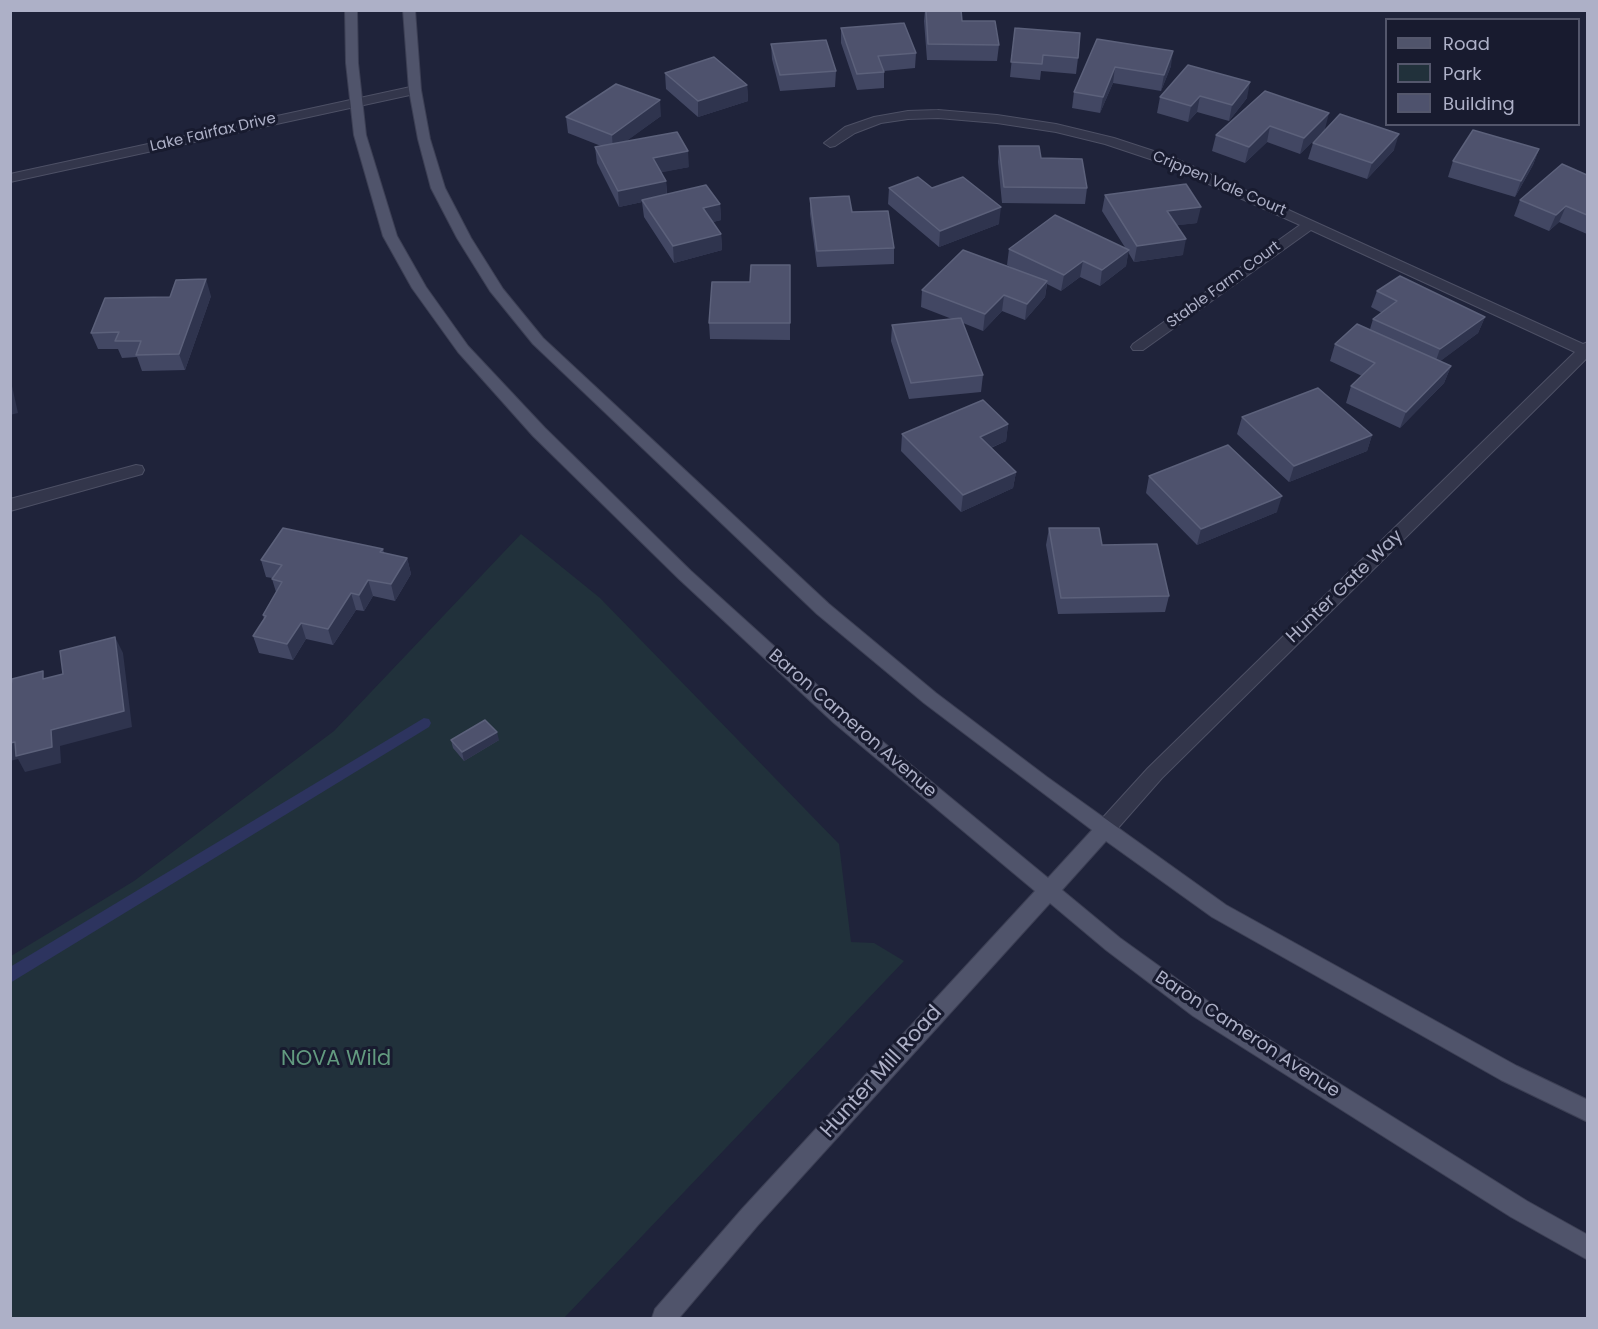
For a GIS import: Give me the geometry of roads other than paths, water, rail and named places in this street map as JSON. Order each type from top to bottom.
[{"type":"main road","name":"Baron Cameron Avenue","points":[[351,10],[352,63],[360,135],[390,236],[419,288],[463,349],[538,432],[693,582],[841,718],[1113,944],[1201,1009],[1519,1209],[1587,1248]]},
{"type":"main road","points":[[409,10],[415,90],[424,139],[438,188],[464,238],[497,291],[538,341],[823,609],[930,698],[1104,830],[1219,911],[1489,1062],[1587,1112]]},
{"type":"main road","name":"Hunter Mill Road","points":[[664,1318],[750,1217],[1104,830]]},
{"type":"street","name":"Lake Fairfax Drive","points":[[10,178],[415,90]]},
{"type":"street","name":"Crippen Vale Court","points":[[830,143],[850,130],[878,120],[908,115],[938,114],[997,119],[1056,128],[1109,141],[1167,160],[1586,350]]},
{"type":"street","name":"Stable Farm Court","points":[[1138,347],[1310,224]]},
{"type":"street","name":"Hunter Gate Way","points":[[1104,830],[1155,773],[1586,350]]},
{"type":"street","points":[[10,505],[136,470]]},
{"type":"waterway","points":[[10,976],[424,723]]},
{"type":"park label","name":"NOVA Wild","points":[[336,1060]]}]
